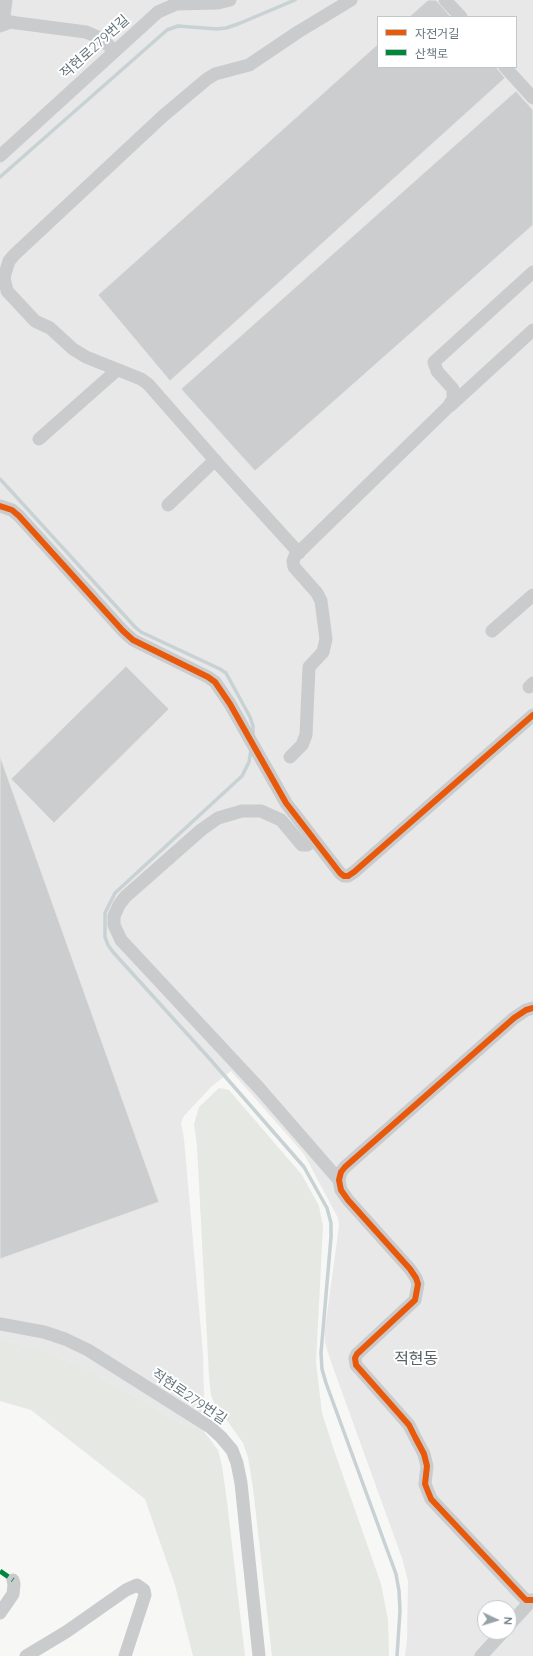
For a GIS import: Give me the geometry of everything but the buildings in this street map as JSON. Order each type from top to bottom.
[{"type":"street","points":[[6,0],[1,25],[16,23],[86,32],[100,38],[115,51]]},
{"type":"street","name":"적현로279번길","points":[[0,156],[158,12],[164,3],[218,3],[230,0]]},
{"type":"street","points":[[299,553],[148,384],[80,353],[50,328],[35,321],[7,291],[4,277],[9,261],[163,116],[207,79],[215,74],[249,65],[298,32],[351,0]]},
{"type":"street","points":[[446,0],[460,16]]},
{"type":"street","points":[[506,68],[533,98]]},
{"type":"street","points":[[448,407],[453,399],[453,389],[437,371],[434,362],[533,272]]},
{"type":"street","points":[[290,757],[302,745],[306,735],[309,667],[323,652],[326,639],[321,601],[317,593],[294,567],[293,562],[295,556],[448,407],[533,330]]},
{"type":"street","points":[[39,439],[117,370]]},
{"type":"street","points":[[168,505],[215,460]]},
{"type":"street","points":[[0,506],[12,510],[19,516],[123,631],[133,640],[208,677],[215,682],[224,694],[286,803],[340,873],[348,876],[533,715]]},
{"type":"street","points":[[492,632],[533,595]]},
{"type":"street","points":[[314,839],[306,845],[302,844],[281,820],[260,811],[242,811],[218,818],[201,830],[125,897],[114,916],[114,925],[121,940],[260,1088],[339,1180]]},
{"type":"street","points":[[532,1600],[526,1600],[522,1596],[431,1498],[425,1484],[427,1466],[424,1454],[415,1436],[402,1416],[356,1365],[355,1358],[357,1354],[415,1300],[418,1284],[410,1269],[348,1200],[341,1190],[339,1180],[341,1172],[345,1166],[514,1018],[526,1010],[533,1008]]},
{"type":"street","name":"적현로279번길","points":[[0,1324],[44,1332],[65,1339],[88,1350],[210,1427],[222,1437],[232,1450],[237,1463],[259,1656]]},
{"type":"street","points":[[0,1613],[13,1594],[13,1580]]},
{"type":"street","points":[[26,1656],[66,1632],[126,1590],[137,1585],[144,1590],[144,1595],[125,1656]]},
{"type":"street","points":[[517,1616],[532,1600]]},
{"type":"street","points":[[481,1656],[496,1640]]},
{"type":"shaded area","points":[[0,0],[533,0],[533,1656],[405,1656],[407,1640],[408,1581],[402,1558],[325,1342],[325,1329],[339,1226],[338,1218],[304,1154],[231,1071],[211,1087],[184,1116],[181,1123],[184,1139],[203,1354],[204,1396],[199,1425],[193,1428],[183,1424],[83,1367],[41,1349],[0,1339]]},
{"type":"shaded area","points":[[219,1088],[229,1090],[302,1175],[319,1206],[323,1226],[316,1362],[322,1413],[381,1584],[388,1620],[389,1656],[272,1656],[253,1488],[248,1457],[243,1443],[216,1408],[211,1395],[209,1377],[197,1145],[194,1124],[199,1107]]},
{"type":"shaded area","points":[[0,1339],[41,1349],[83,1367],[183,1424],[193,1428],[199,1425],[218,1450],[222,1466],[245,1656],[193,1656],[175,1585],[145,1499],[31,1410],[0,1401]]},
{"type":"waterway","points":[[0,177],[167,30],[178,26],[217,29],[226,28],[295,0]]},
{"type":"waterway","points":[[0,479],[135,627],[141,632],[226,673],[250,717],[253,726],[253,736]]},
{"type":"waterway","points":[[251,750],[249,762],[242,776],[115,893],[105,913],[105,937],[113,952],[209,1058],[304,1167],[327,1208],[331,1223],[331,1237],[321,1353],[322,1369],[396,1574],[400,1611],[397,1656]]},
{"type":"marked path","points":[[0,1571],[13,1580]]},
{"type":"cycle path","points":[[0,506],[12,510],[19,516],[123,631],[133,640],[208,677],[215,682],[230,704],[286,803],[340,873],[344,876],[348,876],[354,872],[533,715]]},
{"type":"cycle path","points":[[533,1008],[526,1010],[514,1018],[345,1167],[341,1172],[339,1180],[341,1190],[348,1200],[410,1269],[418,1284],[415,1300],[357,1354],[355,1358],[356,1365],[409,1425],[424,1454],[427,1466],[425,1484],[431,1499],[526,1600],[533,1600]]},
{"type":"district","name":"적현동","points":[[416,1359]]}]
